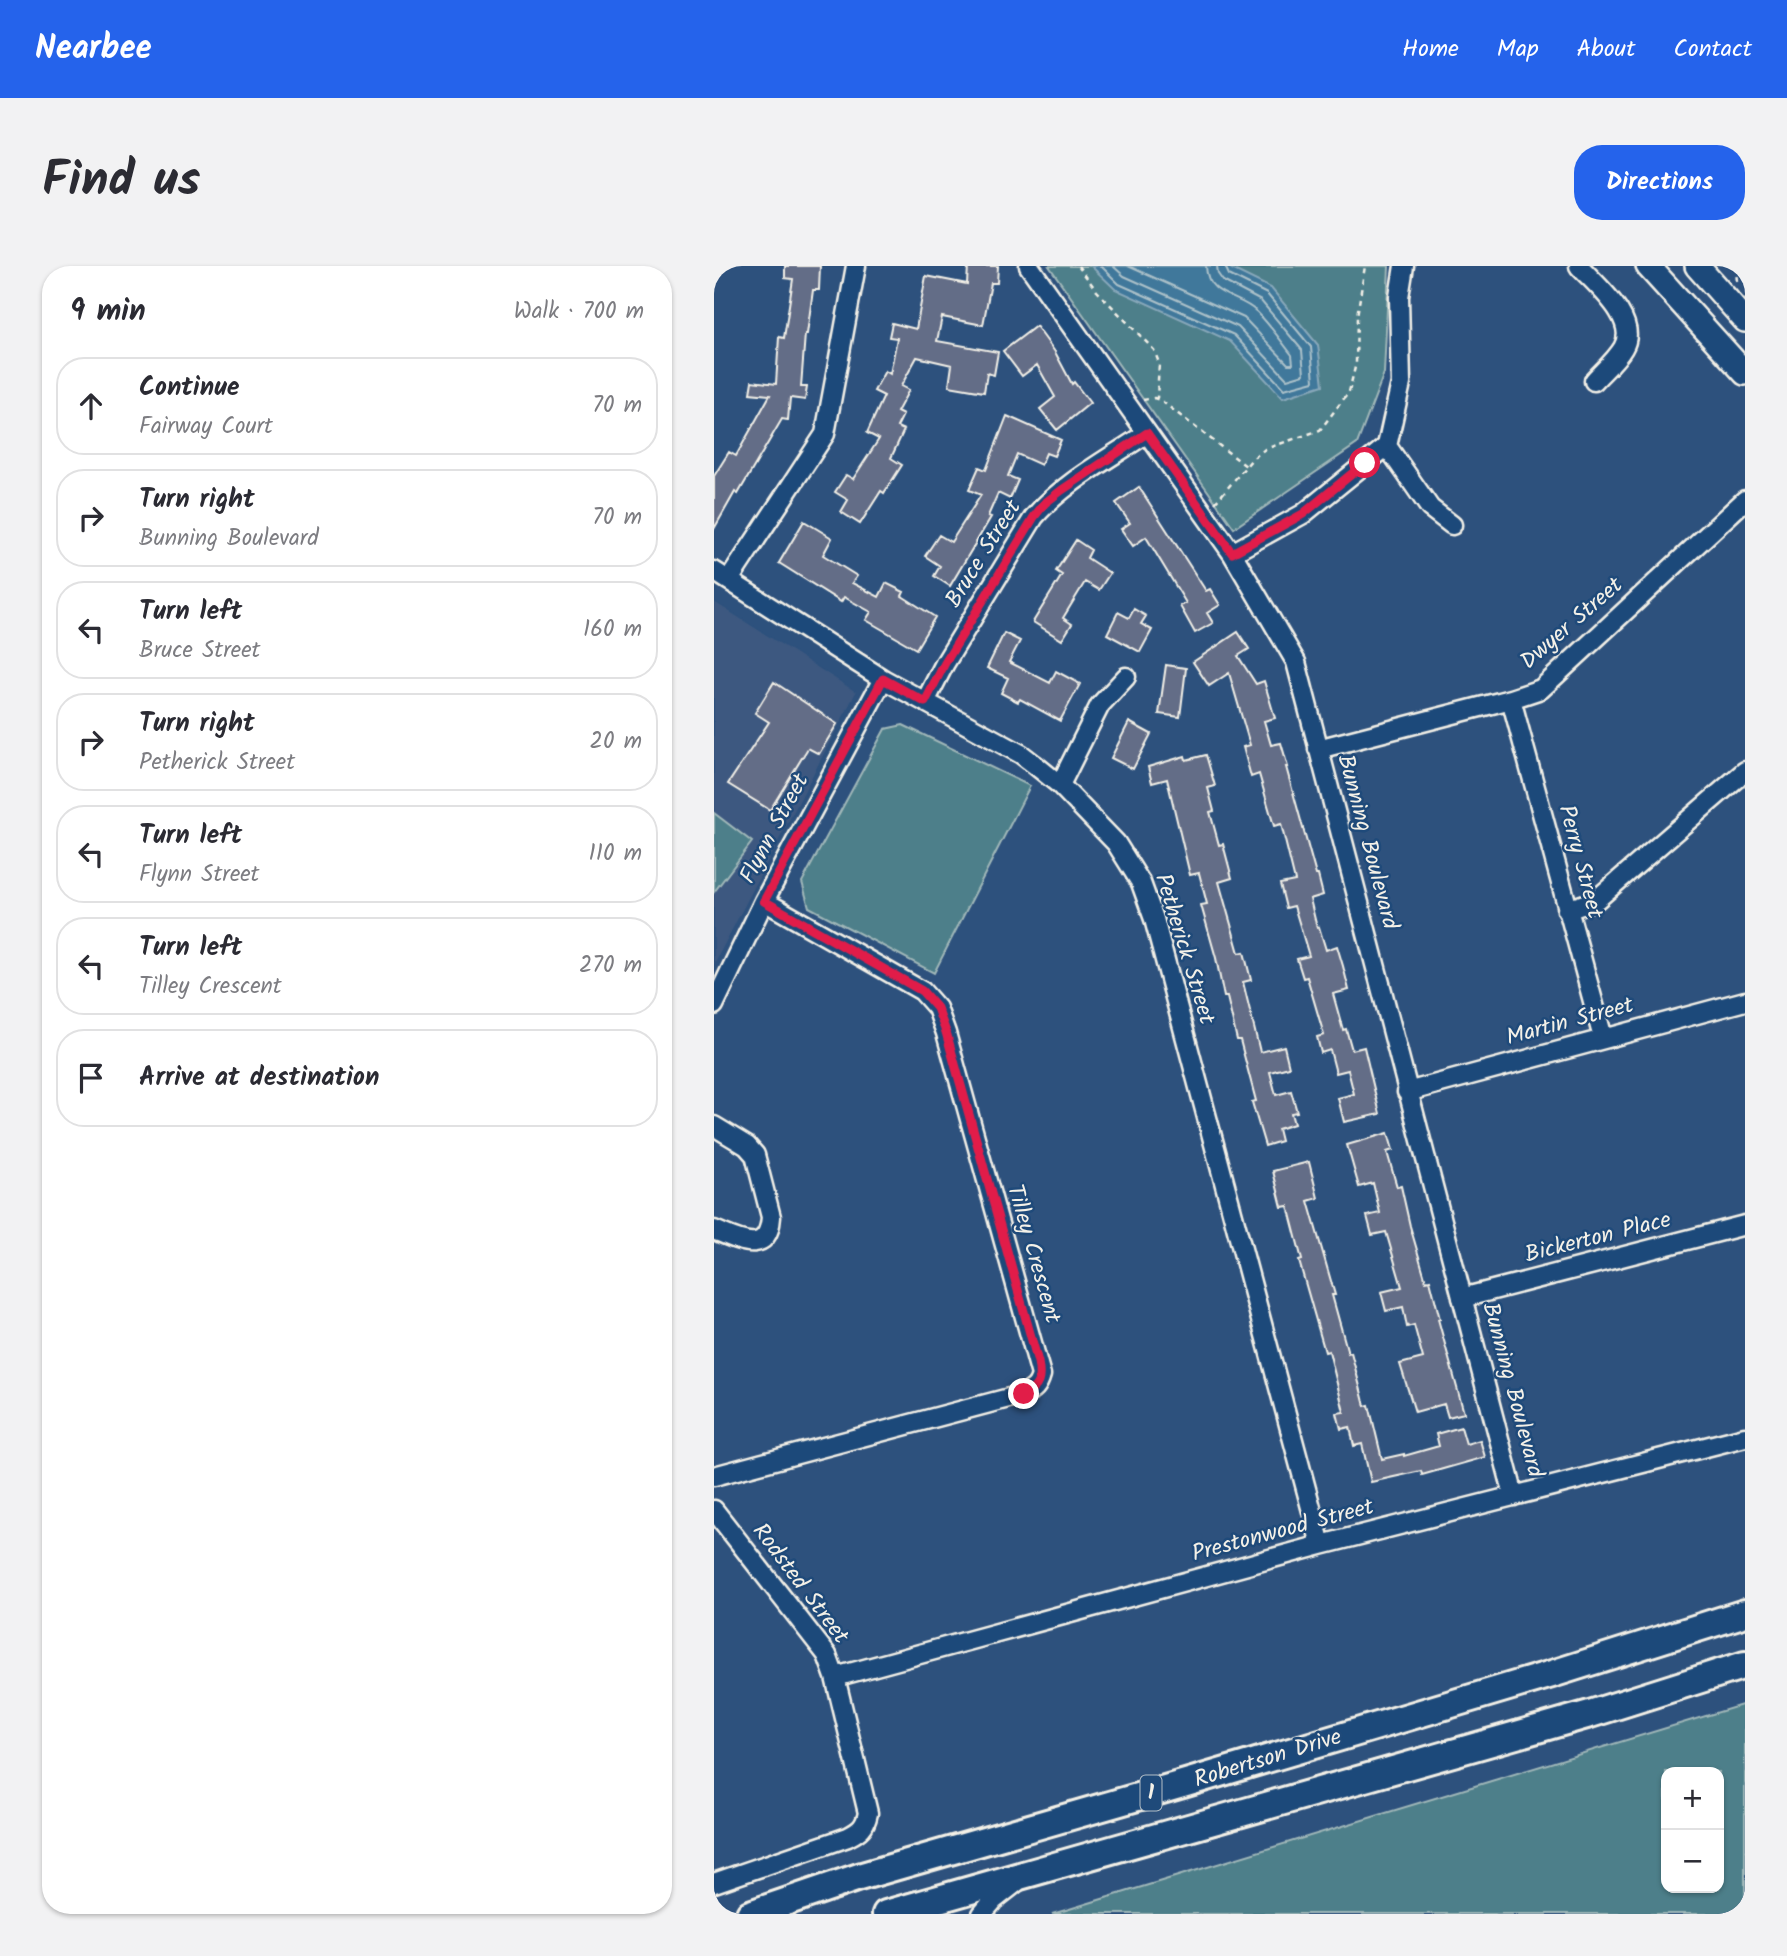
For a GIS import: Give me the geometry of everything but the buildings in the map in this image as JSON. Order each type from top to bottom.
[{"type":"highway","name":"Robertson Drive","points":[[750,1914],[859,1877],[1212,1776],[1745,1613]]},
{"type":"highway","name":"Robertson Drive","points":[[886,1914],[1590,1714],[1745,1665]]},
{"type":"main road","points":[[1648,266],[1745,373]]},
{"type":"main road","points":[[1663,266],[1685,290],[1698,321]]},
{"type":"main road","points":[[1697,266],[1745,320]]},
{"type":"street","points":[[721,575],[824,434],[856,266]]},
{"type":"street","name":"Bunning Boulevard","points":[[1029,266],[1232,553],[1296,662],[1514,1496]]},
{"type":"street","points":[[1232,553],[1303,514],[1387,446],[1401,383],[1399,297],[1404,266]]},
{"type":"street","points":[[1579,266],[1621,313],[1628,329],[1625,346],[1594,381]]},
{"type":"street","name":"Bruce Street","points":[[925,702],[945,663],[1045,503],[1147,433]]},
{"type":"street","points":[[1387,446],[1430,508],[1452,525]]},
{"type":"street","name":"Dwyer Street","points":[[1318,749],[1541,689],[1745,500]]},
{"type":"street","name":"Petherick Street","points":[[721,575],[883,679],[1021,754],[1060,785],[1116,843],[1135,871],[1146,896],[1321,1545]]},
{"type":"street","points":[[1060,785],[1100,705],[1126,677]]},
{"type":"street","name":"Flynn Street","points":[[714,1004],[764,901],[883,679]]},
{"type":"street","name":"Perry Street","points":[[1511,699],[1602,1038]]},
{"type":"street","points":[[1567,910],[1596,900],[1745,771]]},
{"type":"street","name":"Tilley Crescent","points":[[714,1476],[1024,1394],[1039,1384],[1041,1375],[946,1032],[937,1008],[922,991],[764,901]]},
{"type":"street","name":"Martin Street","points":[[1407,1092],[1745,1001]]},
{"type":"street","points":[[714,1126],[755,1154],[771,1217],[766,1234],[754,1243],[748,1244],[714,1230]]},
{"type":"street","name":"Bickerton Place","points":[[1462,1298],[1745,1225]]},
{"type":"street","name":"Prestonwood Street","points":[[835,1677],[1321,1545],[1745,1437]]},
{"type":"street","name":"Rodsted Street","points":[[714,1510],[827,1655],[835,1677],[868,1813],[866,1823],[855,1834],[714,1883]]},
{"type":"street","points":[[982,1914],[994,1900],[1028,1874]]},
{"type":"path","points":[[1078,266],[1097,291],[1154,350],[1159,363],[1157,398]]},
{"type":"path","points":[[1209,507],[1258,454],[1274,444],[1320,430],[1349,392],[1356,363],[1359,305],[1365,266]]},
{"type":"path","points":[[1740,289],[1735,277],[1742,266]]},
{"type":"path","points":[[1137,402],[1157,398],[1246,466]]},
{"type":"shaded area","points":[[714,602],[856,692],[714,964]]},
{"type":"green space","points":[[1049,266],[1389,266],[1384,373],[1357,444],[1234,528]]},
{"type":"green space","points":[[903,725],[1030,786],[934,973],[809,907],[802,882],[885,729]]},
{"type":"green space","points":[[714,813],[752,842],[714,892]]},
{"type":"green space","points":[[1745,1704],[1745,1914],[1052,1914]]},
{"type":"water","points":[[1091,266],[1226,266],[1271,288],[1318,345],[1323,385],[1283,398],[1230,341],[1115,289]]},
{"type":"route","points":[[1024,1394],[1039,1384],[1041,1375],[943,1021],[937,1008],[922,991],[764,901],[883,679],[925,702],[945,663],[1024,532],[1045,503],[1062,490],[1147,433],[1232,553],[1303,514],[1365,463]]}]
